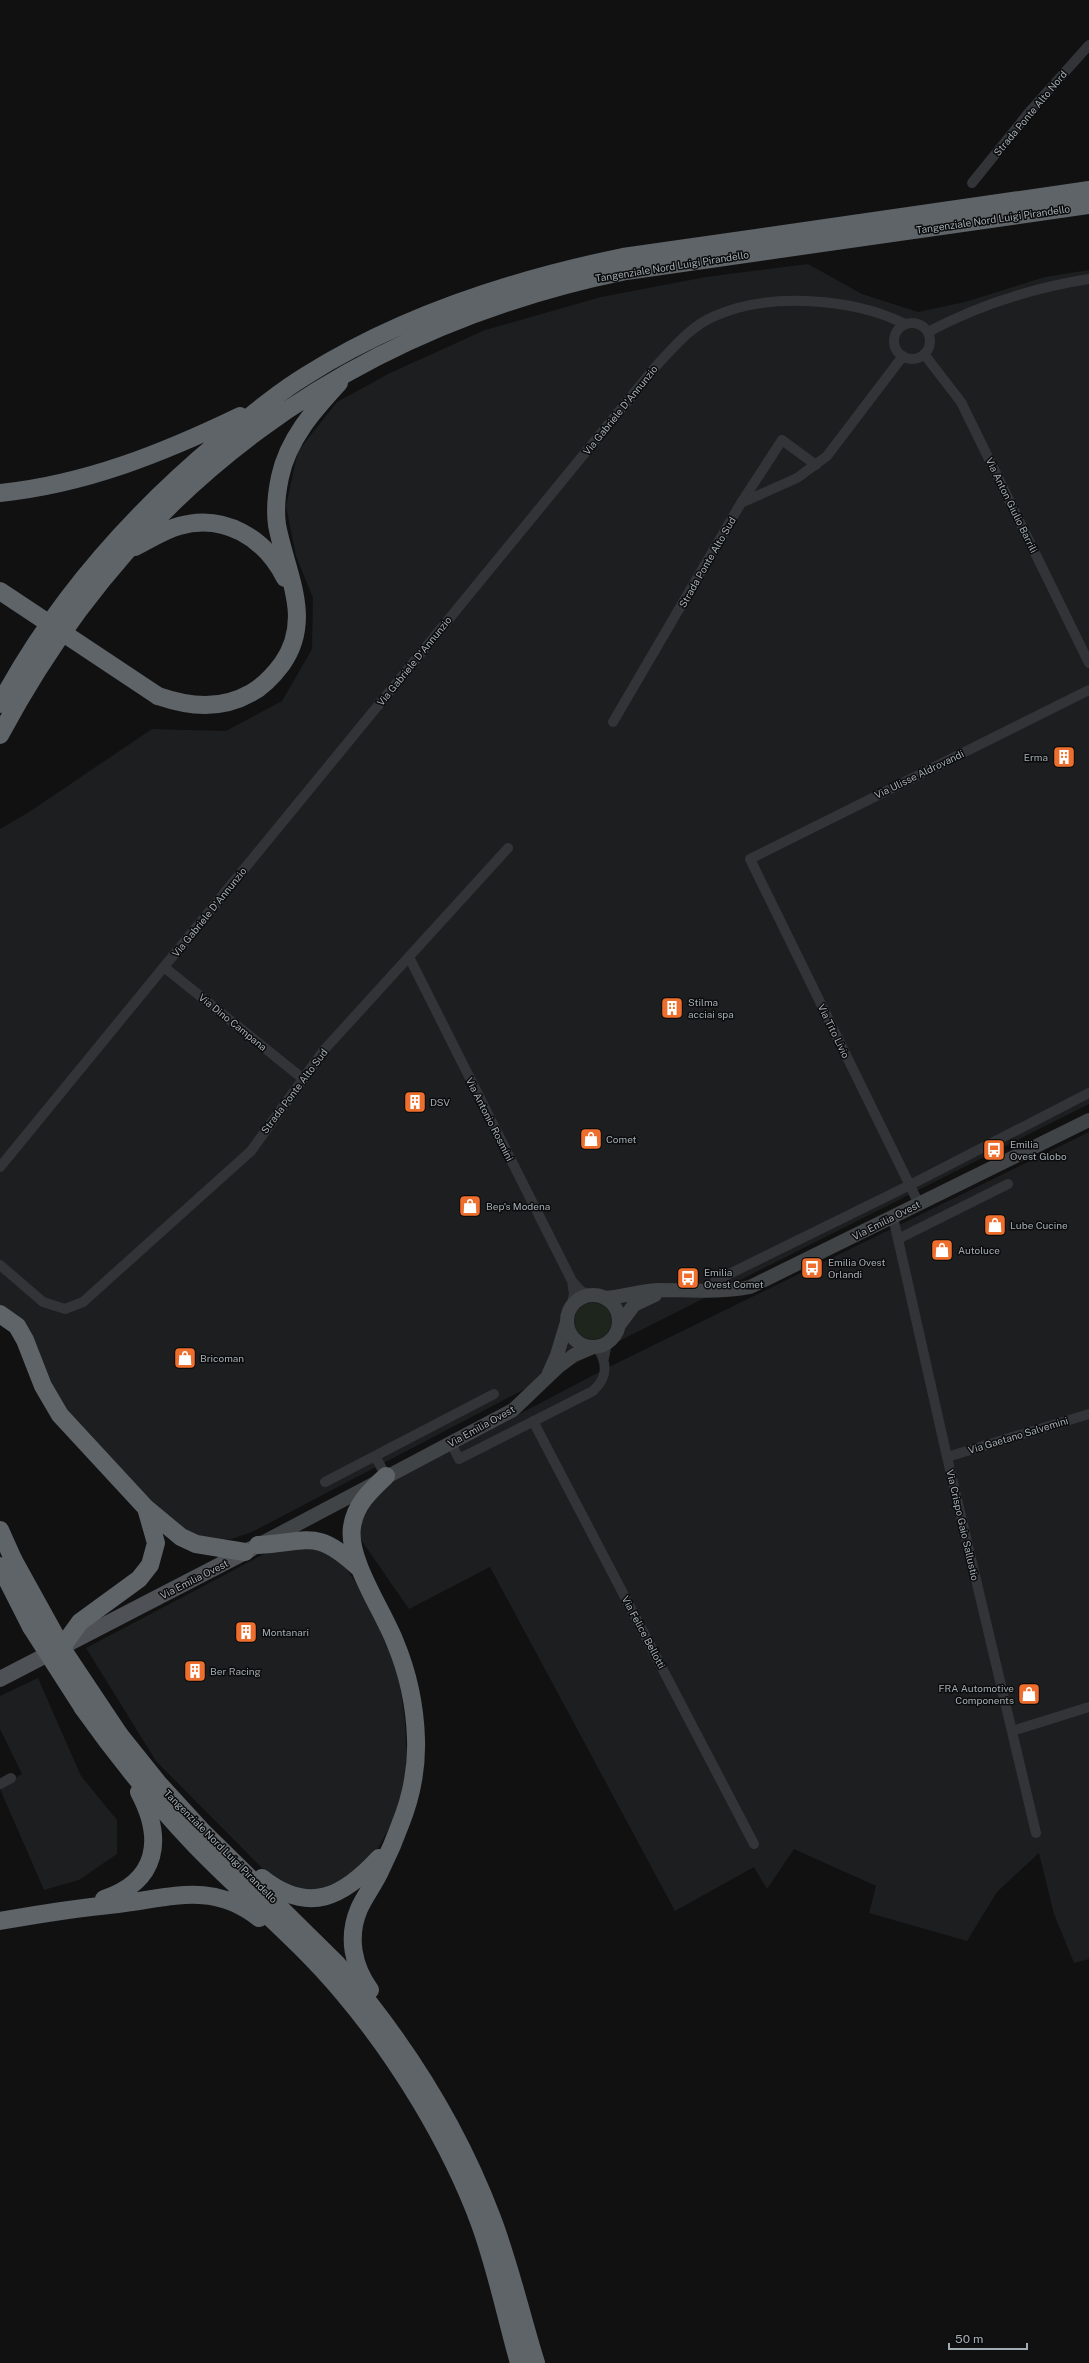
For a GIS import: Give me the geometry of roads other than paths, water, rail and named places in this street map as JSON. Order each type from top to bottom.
[{"type":"highway","name":"Tangenziale Nord Luigi Pirandello","points":[[0,704],[38,642],[72,592],[103,553],[136,517],[191,465],[264,404],[307,374],[406,324],[489,291],[550,273],[623,257],[1089,190]]},
{"type":"highway","name":"Tangenziale Nord Luigi Pirandello","points":[[0,735],[22,694],[54,644],[123,553],[173,501],[235,446],[311,393],[391,350],[452,324],[554,287],[626,271],[1089,206]]},
{"type":"highway","points":[[0,591],[158,696],[182,704],[206,706],[238,700],[258,689],[274,675],[285,660],[295,638],[296,601],[277,524],[277,500],[280,476],[287,455],[296,436],[314,411],[348,374]]},
{"type":"highway","points":[[0,494],[34,490],[120,468],[168,450],[264,404]]},
{"type":"highway","points":[[123,553],[177,526],[195,522],[217,523],[234,528],[252,537],[276,562],[296,601]]},
{"type":"highway","points":[[0,1314],[16,1326],[28,1347],[43,1386],[60,1415],[146,1508],[181,1537],[196,1544],[251,1549],[302,1539],[318,1541],[332,1547],[359,1568]]},
{"type":"highway","points":[[0,1325],[11,1331],[28,1347]]},
{"type":"highway","points":[[386,1476],[356,1508],[351,1542],[359,1568],[381,1609],[396,1643],[406,1673],[415,1729],[416,1752],[413,1784],[400,1826],[389,1848],[382,1867],[359,1909],[354,1927],[353,1947],[360,1974],[403,2034],[411,2060],[432,2092],[466,2158],[492,2218],[536,2363]]},
{"type":"highway","points":[[62,1647],[80,1622],[139,1578],[150,1565],[156,1543],[146,1508]]},
{"type":"highway","name":"Tangenziale Nord Luigi Pirandello","points":[[0,1530],[7,1563],[65,1653],[113,1737],[126,1767],[195,1845],[304,1950],[343,1993],[398,2066],[423,2107],[453,2165],[480,2224],[519,2363]]},
{"type":"highway","name":"Tangenziale Nord Luigi Pirandello","points":[[113,1737],[204,1833],[323,1947],[356,1986],[411,2060]]},
{"type":"highway","points":[[79,1908],[121,1893],[141,1876],[151,1858],[154,1833],[152,1819],[126,1767]]},
{"type":"highway","points":[[204,1833],[235,1852],[274,1888],[292,1895],[310,1898],[324,1897],[350,1886],[364,1875],[389,1848]]},
{"type":"highway","points":[[0,1921],[79,1908],[120,1904],[177,1894],[200,1894],[224,1899],[250,1911],[312,1970],[343,1993]]},
{"type":"main road","name":"Via Emilia Ovest","points":[[605,1298],[622,1297],[649,1290],[717,1292],[750,1287],[1089,1120]]},
{"type":"main road","name":"Via Emilia Ovest","points":[[619,1326],[634,1305],[652,1295],[676,1291]]},
{"type":"main road","points":[[590,1295],[605,1298],[617,1310],[619,1326],[616,1335],[607,1343],[592,1347],[582,1345],[574,1339],[568,1331],[567,1322],[571,1306],[579,1299],[590,1295]]},
{"type":"main road","name":"Via Emilia Ovest","points":[[547,1377],[557,1355],[567,1322]]},
{"type":"main road","name":"Via Emilia Ovest","points":[[0,1679],[251,1549],[386,1476],[513,1410],[547,1377],[574,1355],[592,1347]]},
{"type":"street","name":"Strada Ponte Alto Nord","points":[[972,183],[1030,110],[1089,45]]},
{"type":"street","points":[[928,332],[961,315],[1021,293],[1089,279]]},
{"type":"street","name":"Via Gabriele D'Annunzio","points":[[0,1167],[657,365],[682,339],[714,316],[746,306],[804,300],[841,305],[905,324]]},
{"type":"street","points":[[915,323],[928,332],[930,344],[924,354],[914,359],[902,356],[898,353],[894,342],[896,331],[905,324],[915,323]]},
{"type":"street","name":"Via Anton Giulio Barrili","points":[[924,354],[961,402],[1089,663]]},
{"type":"street","points":[[741,504],[797,478],[827,456],[902,356]]},
{"type":"street","name":"Strada Ponte Alto Sud","points":[[613,722],[741,504],[782,440],[816,465]]},
{"type":"street","name":"Via Ulisse Aldrovandi","points":[[750,859],[1089,690]]},
{"type":"street","name":"Strada Ponte Alto Sud","points":[[0,1265],[42,1302],[65,1309],[83,1302],[251,1151],[302,1078],[324,1050],[508,848]]},
{"type":"street","name":"Via Tito Livio","points":[[750,859],[919,1204]]},
{"type":"street","name":"Via Antonio Rosmini","points":[[409,957],[572,1281]]},
{"type":"street","name":"Via Dino Campana","points":[[164,967],[302,1078]]},
{"type":"street","name":"Via Emilia Ovest","points":[[714,1281],[910,1185],[1089,1093]]},
{"type":"street","points":[[898,1240],[1008,1184]]},
{"type":"street","name":"Via Crispo Gaio Sallustio","points":[[893,1217],[947,1457],[1036,1833]]},
{"type":"street","points":[[572,1281],[581,1291],[590,1295]]},
{"type":"street","points":[[571,1306],[574,1294],[572,1281]]},
{"type":"street","points":[[451,1443],[459,1459],[593,1391],[604,1378],[604,1358],[607,1343]]},
{"type":"street","points":[[592,1347],[600,1352],[604,1358]]},
{"type":"street","points":[[325,1482],[494,1394]]},
{"type":"street","name":"Via Gaetano Salvemini","points":[[947,1457],[1089,1414]]},
{"type":"street","name":"Via Felice Bellotti","points":[[533,1421],[754,1844]]},
{"type":"street","points":[[375,1456],[386,1476]]},
{"type":"street","points":[[1012,1731],[1089,1707]]},
{"type":"street","points":[[0,1784],[11,1778]]},
{"type":"place","name":"Erma","points":[[1064,757]]},
{"type":"place","name":"Stilma acciai spa","points":[[672,1008]]},
{"type":"place","name":"DSV","points":[[415,1102]]},
{"type":"place","name":"Comet","points":[[591,1139]]},
{"type":"place","name":"Emilia Ovest Globo","points":[[994,1150]]},
{"type":"place","name":"Bep's Modena","points":[[470,1206]]},
{"type":"place","name":"Lube Cucine","points":[[995,1225]]},
{"type":"place","name":"Autoluce","points":[[942,1250]]},
{"type":"place","name":"Emilia Ovest Orlandi","points":[[812,1268]]},
{"type":"place","name":"Emilia Ovest Comet","points":[[688,1278]]},
{"type":"place","name":"Bricoman","points":[[185,1358]]},
{"type":"place","name":"Montanari","points":[[246,1632]]},
{"type":"place","name":"Ber Racing","points":[[195,1671]]},
{"type":"place","name":"FRA Automotive Components","points":[[1029,1694]]}]
